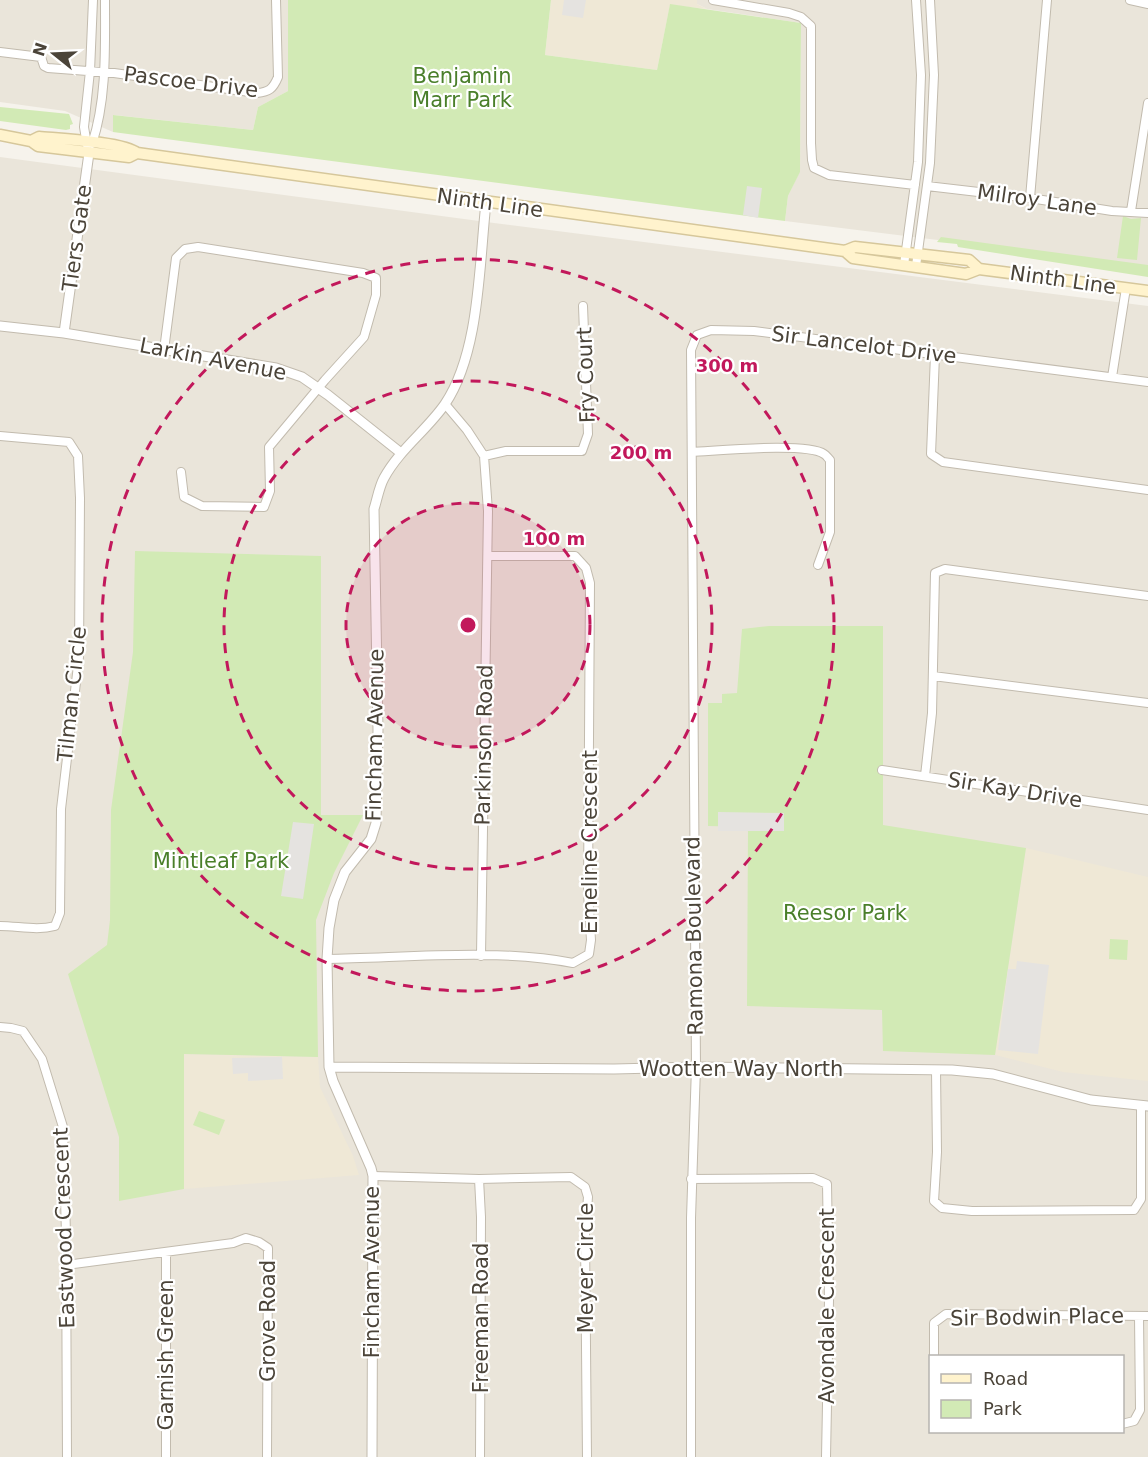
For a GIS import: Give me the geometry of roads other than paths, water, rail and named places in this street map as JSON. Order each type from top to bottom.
[{"type":"main road","name":"Ninth Line","points":[[0,135],[31,141],[38,146],[89,146],[129,157],[136,153],[845,251],[855,247],[969,260],[979,269]]},
{"type":"main road","name":"Ninth Line","points":[[845,251],[853,258],[966,274],[979,269],[1148,291]]},
{"type":"street","points":[[89,146],[84,128],[90,71],[93,0]]},
{"type":"street","points":[[89,146],[97,129],[104,72],[105,0]]},
{"type":"street","name":"Pascoe Drive","points":[[0,52],[41,57],[44,66],[48,68],[104,72],[256,93],[267,92],[274,88],[278,77],[276,0]]},
{"type":"street","points":[[713,0],[789,13],[801,17],[811,26],[811,143],[814,168],[830,176],[915,185]]},
{"type":"street","points":[[904,265],[915,185],[921,75],[916,0]]},
{"type":"street","points":[[916,266],[927,186],[934,75],[930,0]]},
{"type":"street","points":[[1030,198],[1047,0]]},
{"type":"street","points":[[1130,0],[1148,4]]},
{"type":"street","points":[[1131,211],[1148,103]]},
{"type":"street","name":"Tiers Gate","points":[[64,333],[89,146]]},
{"type":"street","name":"Milroy Lane","points":[[927,186],[1030,198],[1112,211],[1148,213]]},
{"type":"street","name":"Fincham Avenue","points":[[372,1457],[373,1176],[329,1067],[327,959],[329,928],[334,900],[345,872],[371,839],[376,823],[378,719],[374,509],[383,480],[401,453],[445,404],[462,373],[472,338],[486,202]]},
{"type":"street","points":[[164,350],[176,258],[185,249],[198,247],[363,273],[376,278],[376,295],[364,338],[269,447],[270,491],[264,507],[202,506],[184,497],[181,472]]},
{"type":"street","points":[[1112,377],[1126,288]]},
{"type":"street","name":"Fry Court","points":[[484,456],[506,451],[582,451],[588,434],[583,306]]},
{"type":"street","name":"Larkin Avenue","points":[[0,326],[64,333],[276,368],[302,377],[401,453]]},
{"type":"street","name":"Sir Lancelot Drive","points":[[692,452],[691,350],[697,335],[711,330],[754,331],[1148,382]]},
{"type":"street","points":[[935,355],[932,454],[943,462],[1148,490]]},
{"type":"street","name":"Parkinson Road","points":[[445,404],[467,430],[484,456],[488,511],[481,956]]},
{"type":"street","name":"Tilman Circle","points":[[0,436],[69,442],[78,456],[80,498],[79,657],[64,768],[61,809],[60,912],[55,926],[43,929],[0,926]]},
{"type":"street","points":[[692,452],[797,448],[822,452],[830,460],[830,532],[818,566]]},
{"type":"street","name":"Ramona Boulevard","points":[[691,1457],[691,1179],[696,1067],[692,767],[692,452]]},
{"type":"street","name":"Emeline Crescent","points":[[327,959],[481,956],[554,959],[573,963],[589,954],[591,940],[588,893],[590,593],[586,568],[575,556],[489,556]]},
{"type":"street","points":[[925,776],[932,713],[935,573],[945,568],[1148,596]]},
{"type":"street","points":[[933,676],[1148,703]]},
{"type":"street","name":"Sir Kay Drive","points":[[882,770],[1148,810]]},
{"type":"street","name":"Eastwood Crescent","points":[[0,1027],[23,1031],[42,1059],[63,1127],[67,1457]]},
{"type":"street","name":"Wootten Way North","points":[[329,1067],[614,1069],[696,1067],[936,1070],[993,1074],[1091,1100],[1144,1106]]},
{"type":"street","points":[[936,1070],[937,1152],[934,1201],[942,1208],[972,1211],[1134,1210],[1141,1199],[1144,1106]]},
{"type":"street","name":"Meyer Circle","points":[[373,1176],[479,1179],[571,1177],[585,1188],[588,1197],[585,1235],[587,1457]]},
{"type":"street","name":"Avondale Crescent","points":[[691,1179],[813,1178],[827,1184],[830,1300],[826,1457]]},
{"type":"street","name":"Freeman Road","points":[[479,1179],[481,1217],[480,1457]]},
{"type":"street","name":"Grove Road","points":[[66,1264],[233,1243],[246,1238],[268,1248],[267,1457]]},
{"type":"street","name":"Garnish Green","points":[[166,1252],[166,1457]]},
{"type":"street","name":"Sir Bodwin Place","points":[[934,1355],[934,1323],[946,1314],[1148,1316]]},
{"type":"street","name":"Sir Bodwin Place","points":[[1124,1424],[1134,1421],[1140,1410],[1139,1316]]},
{"type":"park label","name":"Benjamin Marr Park","points":[[462,88]]},
{"type":"park label","name":"Mintleaf Park","points":[[221,861]]},
{"type":"park label","name":"Reesor Park","points":[[845,913]]}]
